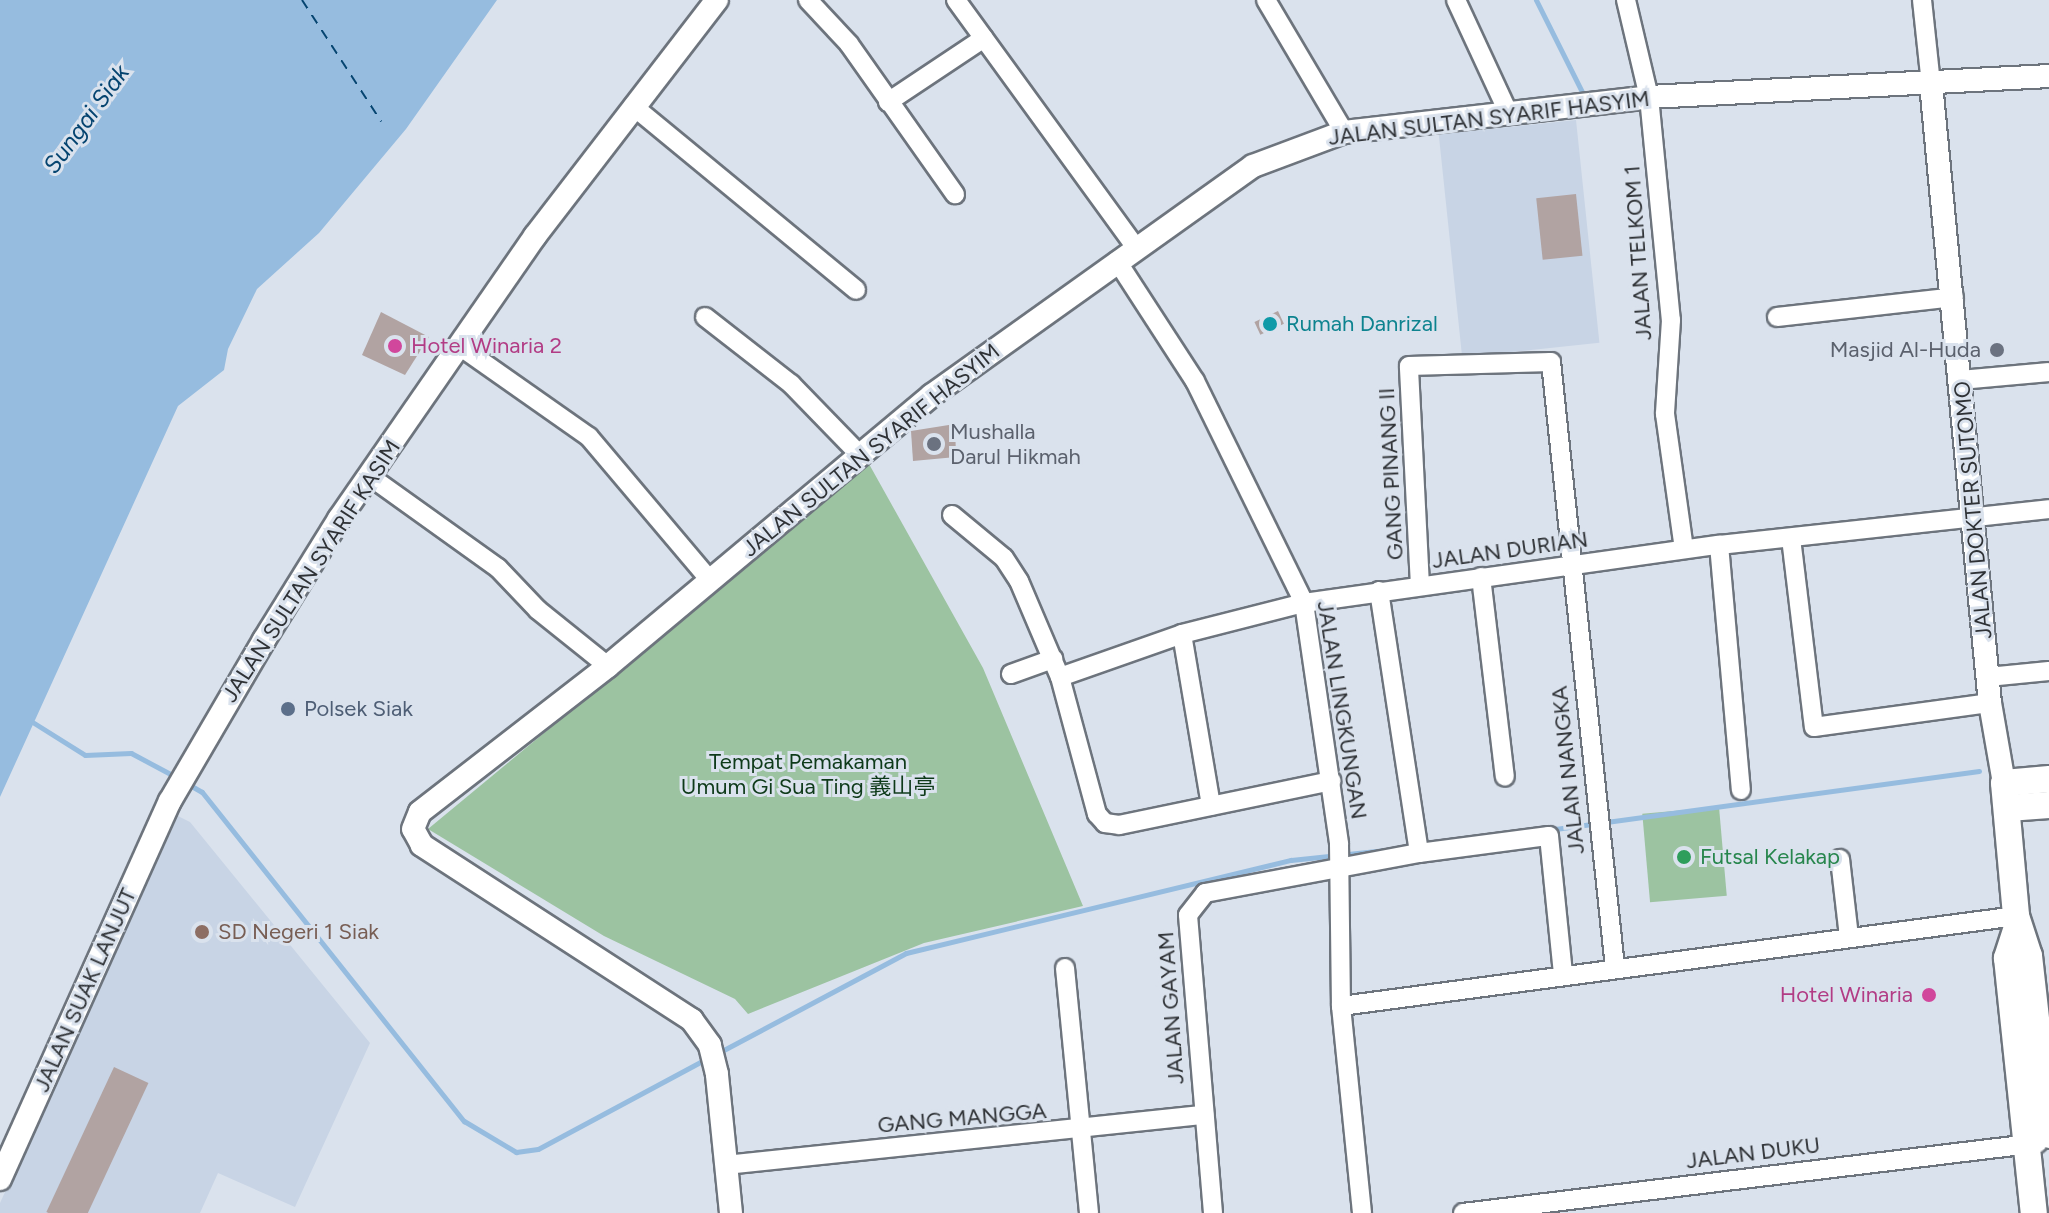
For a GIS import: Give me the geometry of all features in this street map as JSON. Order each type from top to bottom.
[{"type":"main road","points":[[2006,796],[2049,779]]},
{"type":"main road","points":[[2006,796],[2049,805]]},
{"type":"main road","name":"JALAN DOKTER SUTOMO","points":[[2006,796],[2017,920],[2007,958],[2042,1140],[2034,1213]]},
{"type":"street","name":"JALAN SULTAN SYARIF KASIM","points":[[170,801],[193,758],[368,475],[461,347],[535,236],[717,0]]},
{"type":"street","points":[[808,0],[849,44],[955,194]]},
{"type":"street","name":"JALAN LINGKUNGAN","points":[[956,0],[1126,254],[1195,381],[1304,603],[1339,844],[1341,1006],[1362,1213]]},
{"type":"street","points":[[1266,0],[1344,132]]},
{"type":"street","points":[[1456,0],[1509,114]]},
{"type":"street","name":"JALAN TELKOM 1","points":[[1626,0],[1649,97],[1671,320],[1666,428],[1684,549]]},
{"type":"street","name":"JALAN DOKTER SUTOMO","points":[[1922,0],[1954,297],[1990,703],[2006,796]]},
{"type":"street","points":[[888,102],[984,38]]},
{"type":"street","name":"JALAN SULTAN SYARIF HASYIM","points":[[731,1213],[717,1074],[710,1045],[683,1009],[422,845],[413,829],[420,812],[608,666],[932,395],[1235,174],[1344,132],[1649,97],[2049,76]]},
{"type":"street","points":[[633,106],[856,290]]},
{"type":"street","points":[[1777,317],[1954,297]]},
{"type":"street","points":[[705,317],[791,384],[860,455]]},
{"type":"street","points":[[461,347],[601,448],[710,580]]},
{"type":"street","name":"GANG PINANG II","points":[[1420,586],[1409,366],[1551,362],[1568,513]]},
{"type":"street","points":[[1961,380],[2049,372]]},
{"type":"street","points":[[368,475],[498,568],[538,610],[608,666]]},
{"type":"street","name":"JALAN DURIAN","points":[[1060,677],[1182,634],[1304,603],[1684,549],[2049,509]]},
{"type":"street","name":"JALAN NANGKA","points":[[1568,513],[1596,811],[1615,968]]},
{"type":"street","points":[[952,515],[1004,558],[1060,677],[1100,819],[1119,825],[1331,781]]},
{"type":"street","points":[[1791,538],[1814,727],[1990,703]]},
{"type":"street","points":[[1719,545],[1741,790]]},
{"type":"street","points":[[1481,577],[1505,777]]},
{"type":"street","points":[[1379,591],[1419,853]]},
{"type":"street","points":[[1182,634],[1211,806]]},
{"type":"street","points":[[1011,674],[1053,659]]},
{"type":"street","points":[[1988,677],[2049,671]]},
{"type":"street","name":"JALAN SUAK LANJUT","points":[[0,1179],[170,801]]},
{"type":"street","name":"JALAN GAYAM","points":[[1213,1213],[1188,915],[1194,903],[1215,888],[1419,853],[1549,836],[1563,973]]},
{"type":"street","points":[[1840,859],[1849,937]]},
{"type":"street","points":[[1341,1006],[1563,973],[1849,937],[2017,920]]},
{"type":"street","points":[[1065,968],[1089,1213]]},
{"type":"street","name":"GANG MANGGA","points":[[725,1165],[1081,1131],[1204,1115]]},
{"type":"street","name":"JALAN DUKU","points":[[1463,1213],[2042,1140]]},
{"type":"shaded area","points":[[1576,120],[1599,343],[1462,357],[1439,134]]},
{"type":"shaded area","name":"SD Negeri 1 Siak","points":[[178,816],[190,822],[370,1043],[295,1207],[218,1173],[200,1213],[0,1213],[0,1203]]},
{"type":"green space","name":"Tempat Pemakaman Umum Gi Sua Ting 義山亭","points":[[869,464],[983,668],[1083,906],[924,943],[748,1014],[735,999],[604,936],[428,829]]},
{"type":"green space","name":"Futsal Kelakap","points":[[1719,807],[1727,896],[1650,902],[1642,814]]},
{"type":"water","name":"Sungai Siak","points":[[0,0],[497,0],[406,129],[319,233],[257,289],[228,349],[224,370],[178,406],[0,797]]},
{"type":"building","points":[[1576,194],[1582,256],[1543,260],[1536,198]]},
{"type":"building","name":"Rumah Danrizal","points":[[1278,311],[1284,324],[1260,335],[1254,322]]},
{"type":"building","name":"Hotel Winaria 2","points":[[381,312],[429,337],[405,375],[362,355]]},
{"type":"building","name":"Mushalla Darul Hikmah","points":[[955,424],[956,457],[913,461],[911,431]]},
{"type":"building","points":[[114,1067],[148,1083],[88,1213],[46,1212]]},
{"type":"waterway","points":[[1536,0],[1583,94]]},
{"type":"waterway","points":[[34,723],[85,755],[131,753],[176,777]]},
{"type":"waterway","points":[[1548,830],[1979,771]]},
{"type":"waterway","points":[[188,784],[202,792],[464,1121],[516,1152],[538,1149],[706,1059]]},
{"type":"waterway","points":[[718,1053],[906,953],[1291,860],[1395,849]]},
{"type":"ferry route","points":[[302,0],[381,121]]},
{"type":"place","name":"Rumah Danrizal","points":[[1270,324]]},
{"type":"place","name":"Hotel Winaria 2","points":[[395,346]]},
{"type":"place","name":"Masjid Al-Huda","points":[[1997,350]]},
{"type":"place","name":"Mushalla Darul Hikmah","points":[[934,444]]},
{"type":"place","name":"Polsek Siak","points":[[288,709]]},
{"type":"place","name":"Futsal Kelakap","points":[[1684,857]]},
{"type":"place","name":"SD Negeri 1 Siak","points":[[202,932]]},
{"type":"place","name":"Hotel Winaria","points":[[1929,995]]}]
